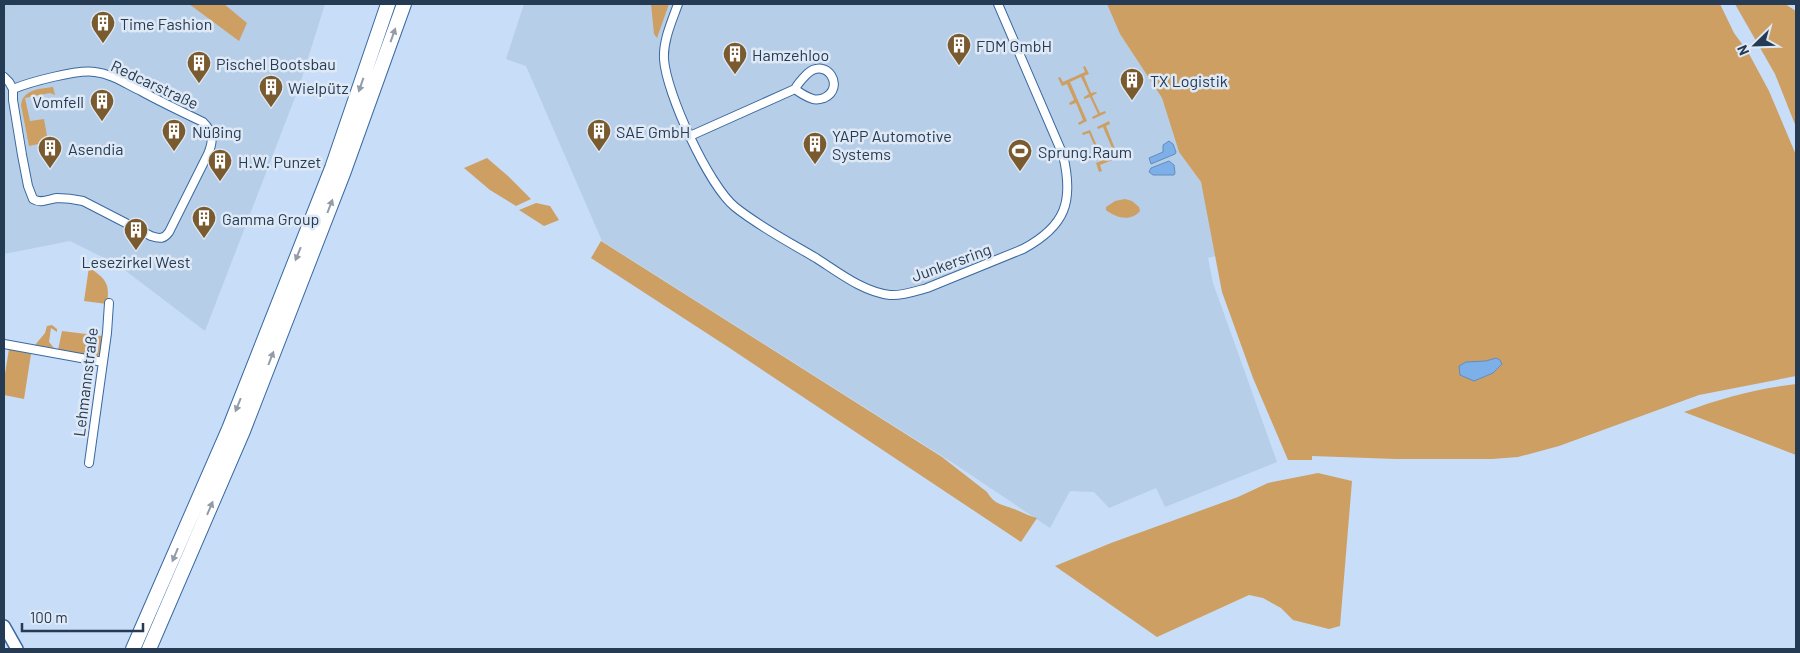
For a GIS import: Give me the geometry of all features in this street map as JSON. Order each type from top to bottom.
[{"type":"highway","points":[[133,649],[229,429],[332,168],[388,4]]},
{"type":"highway","points":[[149,649],[242,431],[344,171],[404,4]]},
{"type":"main road","points":[[4,626],[17,649]]},
{"type":"street","name":"Junkersring","points":[[678,4],[668,36],[664,58],[669,84],[690,136],[720,191],[735,207],[865,288],[890,295],[916,291],[1023,250],[1045,236],[1056,223],[1068,198],[1068,179],[1060,147],[998,4]]},
{"type":"street","points":[[690,136],[795,89],[798,83],[815,69],[822,68],[828,71],[834,84],[830,94],[824,98],[812,99],[795,89]]},
{"type":"street","name":"Redcarstraße","points":[[84,72],[96,72],[113,77],[203,122],[213,137],[211,148],[170,232],[165,237],[159,239],[83,201],[56,198],[40,202],[33,199],[28,186],[22,155],[13,89],[27,83],[84,72]]},
{"type":"street","points":[[4,77],[13,89]]},
{"type":"street","name":"Lehmannstraße","points":[[89,463],[109,303]]},
{"type":"street","points":[[4,348],[4,344],[102,362]]},
{"type":"shaded area","points":[[4,4],[325,4],[299,87],[205,331],[118,265],[70,241],[4,254]]},
{"type":"shaded area","points":[[189,4],[224,4],[247,23],[239,41]]},
{"type":"shaded area","points":[[524,4],[1107,4],[1120,34],[1162,98],[1179,152],[1201,182],[1216,256],[1208,258],[1213,283],[1277,462],[1165,507],[1156,488],[1109,508],[1094,492],[1070,491],[1050,528],[953,463],[602,241],[526,66],[506,59]]},
{"type":"shaded area","points":[[651,4],[669,4],[657,38],[654,34]]},
{"type":"shaded area","points":[[1107,4],[1720,4],[1734,33],[1748,52],[1769,91],[1796,155],[1796,376],[1699,395],[1559,446],[1518,457],[1492,459],[1396,459],[1312,456],[1312,460],[1288,460],[1253,378],[1222,292],[1201,182],[1179,152],[1162,98],[1120,34]]},
{"type":"shaded area","points":[[1735,4],[1785,4],[1796,11],[1796,127],[1775,74]]},
{"type":"shaded area","points":[[1085,66],[1089,74],[1084,76],[1091,93],[1097,93],[1092,96],[1100,113],[1105,111],[1106,113],[1093,119],[1092,117],[1098,114],[1090,97],[1084,99],[1089,94],[1081,77],[1070,82],[1087,121],[1079,125],[1078,123],[1083,120],[1076,103],[1070,105],[1069,103],[1074,100],[1067,84],[1062,86],[1058,78],[1060,77],[1063,82],[1085,72],[1083,67]]},
{"type":"shaded area","points":[[53,87],[55,95],[50,93],[25,98],[30,121],[44,119],[48,142],[29,146],[21,105],[22,100],[33,91]]},
{"type":"shaded area","points":[[1109,121],[1110,124],[1106,126],[1117,154],[1123,152],[1126,160],[1122,156],[1100,165],[1102,171],[1099,172],[1096,163],[1101,161],[1089,133],[1083,135],[1082,133],[1090,130],[1103,160],[1115,155],[1103,127],[1098,129],[1097,127]]},
{"type":"shaded area","points":[[487,158],[531,199],[516,206],[490,190],[464,168]]},
{"type":"shaded area","points":[[1125,199],[1132,201],[1139,207],[1140,211],[1132,217],[1123,218],[1106,210],[1106,207],[1115,201]]},
{"type":"shaded area","points":[[536,203],[550,206],[559,220],[544,226],[519,210]]},
{"type":"shaded area","points":[[601,241],[942,457],[987,492],[996,502],[1037,518],[1021,542],[591,258]]},
{"type":"shaded area","points":[[89,267],[103,279],[107,286],[107,304],[84,301]]},
{"type":"shaded area","points":[[52,325],[57,329],[57,332],[51,328],[49,342],[54,348],[35,345],[45,333],[47,326]]},
{"type":"shaded area","points":[[62,331],[102,336],[100,354],[97,357],[58,350]]},
{"type":"shaded area","points":[[9,349],[31,354],[24,399],[4,395],[4,380]]},
{"type":"shaded area","points":[[1796,384],[1796,455],[1684,412],[1739,395]]},
{"type":"shaded area","points":[[1318,473],[1352,481],[1340,626],[1329,629],[1293,620],[1281,608],[1263,598],[1249,595],[1157,637],[1055,566],[1111,543],[1238,497],[1268,483]]},
{"type":"water","points":[[1169,141],[1173,144],[1175,154],[1151,164],[1149,158],[1163,152],[1163,145]]},
{"type":"water","points":[[1169,161],[1174,165],[1174,175],[1153,175],[1149,172],[1151,168]]},
{"type":"water","points":[[1496,358],[1502,364],[1493,373],[1474,381],[1460,375],[1459,366],[1466,362],[1486,361]]},
{"type":"place","name":"Time Fashion","points":[[103,44]]},
{"type":"place","name":"FDM GmbH","points":[[959,66]]},
{"type":"place","name":"Hamzehloo","points":[[735,75]]},
{"type":"place","name":"Pischel Bootsbau","points":[[199,84]]},
{"type":"place","name":"TX Logistik","points":[[1132,101]]},
{"type":"place","name":"Wielpütz","points":[[271,108]]},
{"type":"place","name":"Vomfell","points":[[102,122]]},
{"type":"place","name":"Nüßing","points":[[174,152]]},
{"type":"place","name":"SAE GmbH","points":[[599,152]]},
{"type":"place","name":"YAPP Automotive Systems","points":[[815,165]]},
{"type":"place","name":"Asendia","points":[[50,169]]},
{"type":"place","name":"Sprung.Raum","points":[[1020,172]]},
{"type":"place","name":"H.W. Punzet","points":[[220,182]]},
{"type":"place","name":"Gamma Group","points":[[204,239]]},
{"type":"place","name":"Lesezirkel West","points":[[136,251]]}]
